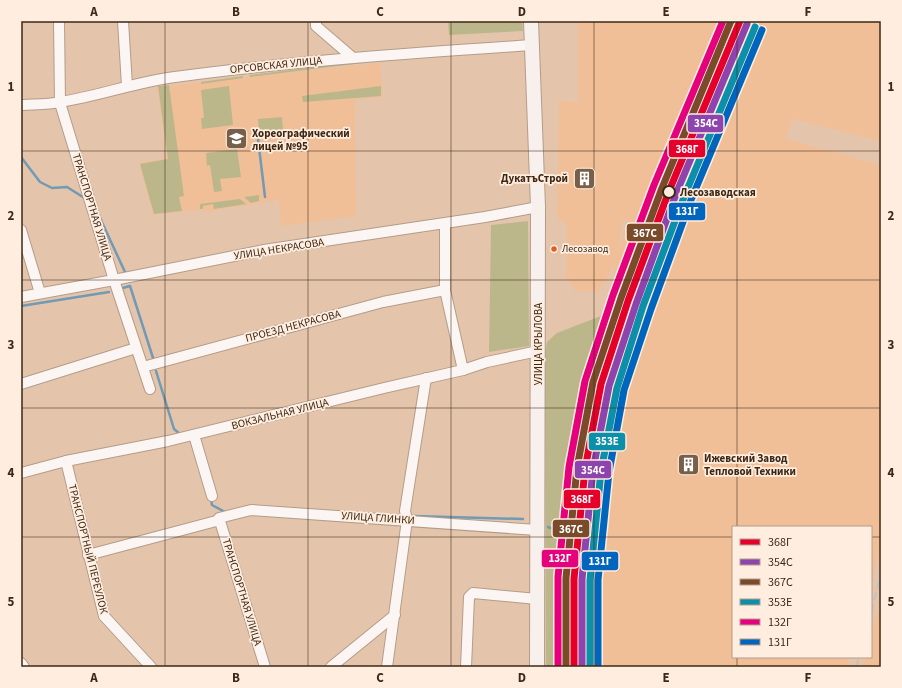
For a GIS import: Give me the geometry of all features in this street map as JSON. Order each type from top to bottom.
[{"type":"main road","name":"УЛИЦА КРЫЛОВА","points":[[531,21],[538,207],[537,667]]},
{"type":"street","name":"ТРАНСПОРТНАЯ УЛИЦА","points":[[59,21],[60,102],[114,280],[150,389]]},
{"type":"street","points":[[123,21],[126,86]]},
{"type":"street","points":[[316,21],[316,26],[352,56]]},
{"type":"street","name":"ОРСОВСКАЯ УЛИЦА","points":[[21,105],[60,102],[126,86],[174,77],[352,56],[533,45]]},
{"type":"street","name":"УЛИЦА НЕКРАСОВА","points":[[21,297],[264,250],[444,224],[538,207]]},
{"type":"street","points":[[444,224],[445,290],[463,370]]},
{"type":"street","points":[[21,230],[40,293]]},
{"type":"street","name":"ПРОЕЗД НЕКРАСОВА","points":[[143,367],[383,302],[445,290]]},
{"type":"street","points":[[21,384],[136,348]]},
{"type":"street","name":"ВОКЗАЛЬНАЯ УЛИЦА","points":[[21,473],[66,461],[194,435],[463,370],[487,362],[538,351]]},
{"type":"street","points":[[387,667],[407,520],[405,511],[426,378]]},
{"type":"street","points":[[194,435],[212,496]]},
{"type":"street","name":"ТРАНСПОРТНЫЙ ПЕРЕУЛОК","points":[[66,461],[104,616],[151,667]]},
{"type":"street","name":"УЛИЦА ГЛИНКИ","points":[[88,555],[251,510],[537,530]]},
{"type":"street","name":"ТРАНСПОРТНАЯ УЛИЦА","points":[[220,519],[265,667]]},
{"type":"street","points":[[466,667],[469,597],[473,593],[537,599]]},
{"type":"street","points":[[332,667],[395,615]]},
{"type":"street","points":[[21,663],[24,667]]},
{"type":"shaded area","points":[[448,21],[522,21],[523,31],[449,35]]},
{"type":"shaded area","points":[[578,21],[881,21],[881,141],[793,119],[785,139],[881,165],[881,545],[872,579],[872,526],[732,526],[732,658],[850,658],[847,667],[566,667],[566,550],[572,466],[602,341],[616,262],[599,291],[575,291],[566,275],[567,225],[557,217],[559,101],[578,102]],"holes":[[[628,219],[617,256],[622,221]]]},
{"type":"shaded area","points":[[379,59],[379,61],[250,77],[249,75]]},
{"type":"shaded area","name":"Хореографический лицей №95","points":[[380,63],[383,97],[355,99],[356,216],[281,226],[279,200],[204,212],[203,209],[153,215],[139,163],[167,158],[157,87]]},
{"type":"shaded area","points":[[243,76],[243,78],[201,84],[201,82]]},
{"type":"shaded area","points":[[169,85],[184,196],[179,197],[182,211],[154,214],[140,164],[168,159],[158,86]]},
{"type":"shaded area","points":[[229,86],[233,125],[202,129],[201,118],[204,118],[201,90]]},
{"type":"shaded area","points":[[381,86],[381,96],[303,102],[302,96]]},
{"type":"shaded area","points":[[282,117],[283,130],[259,132],[258,119]]},
{"type":"shaded area","points":[[237,149],[241,177],[220,179],[222,191],[214,192],[210,165],[207,166],[206,153]]},
{"type":"shaded area","points":[[259,195],[259,201],[251,203],[244,197]]},
{"type":"shaded area","points":[[240,199],[246,204],[214,209],[213,204],[203,206],[203,209],[200,209],[200,204]]},
{"type":"shaded area","points":[[528,221],[529,346],[489,352],[491,225]]},
{"type":"shaded area","points":[[606,314],[602,341],[572,466],[566,550],[566,667],[546,667],[545,352],[547,342],[557,333]]},
{"type":"shaded area","points":[[881,600],[881,667],[862,667],[865,658],[872,658],[872,631]]},
{"type":"waterway","points":[[258,139],[265,197]]},
{"type":"waterway","points":[[21,157],[40,182],[52,188],[67,187],[86,199]]},
{"type":"waterway","points":[[100,218],[125,272]]},
{"type":"waterway","points":[[119,289],[130,286],[154,361]]},
{"type":"waterway","points":[[21,306],[109,292]]},
{"type":"waterway","points":[[156,371],[174,429],[180,434]]},
{"type":"waterway","points":[[211,499],[212,505],[225,512]]},
{"type":"waterway","points":[[392,515],[398,515]]},
{"type":"waterway","points":[[413,516],[523,519]]},
{"type":"waterway","points":[[548,527],[568,535]]},
{"type":"railway","points":[[872,608],[881,575]]},
{"type":"railway","points":[[856,667],[859,658]]},
{"type":"transit line","name":"132Г","points":[[558,667],[558,577],[569,467],[585,381],[613,295],[654,185],[723,21]]},
{"type":"transit line","name":"367С","points":[[566,667],[566,578],[577,468],[593,382],[621,298],[662,188],[731,21]]},
{"type":"transit line","name":"368Г","points":[[574,667],[574,579],[585,469],[601,384],[628,301],[669,191],[740,21]]},
{"type":"transit line","name":"354С","points":[[582,667],[582,579],[593,470],[609,386],[636,304],[676,194],[747,24]]},
{"type":"transit line","name":"353Е","points":[[590,667],[590,580],[601,471],[617,388],[643,306],[684,197],[755,27]]},
{"type":"transit line","name":"131Г","points":[[598,667],[598,580],[609,472],[624,390],[651,309],[691,200],[762,30]]},
{"type":"place","name":"Хореографический лицей №95","points":[[236,139]]},
{"type":"place","name":"ДукатъСтрой","points":[[584,178]]},
{"type":"place","name":"Лесозаводская","points":[[669,192]]},
{"type":"place","name":"Лесозавод","points":[[554,249]]},
{"type":"place","name":"Ижевский Завод Тепловой Техники","points":[[688,464]]}]
